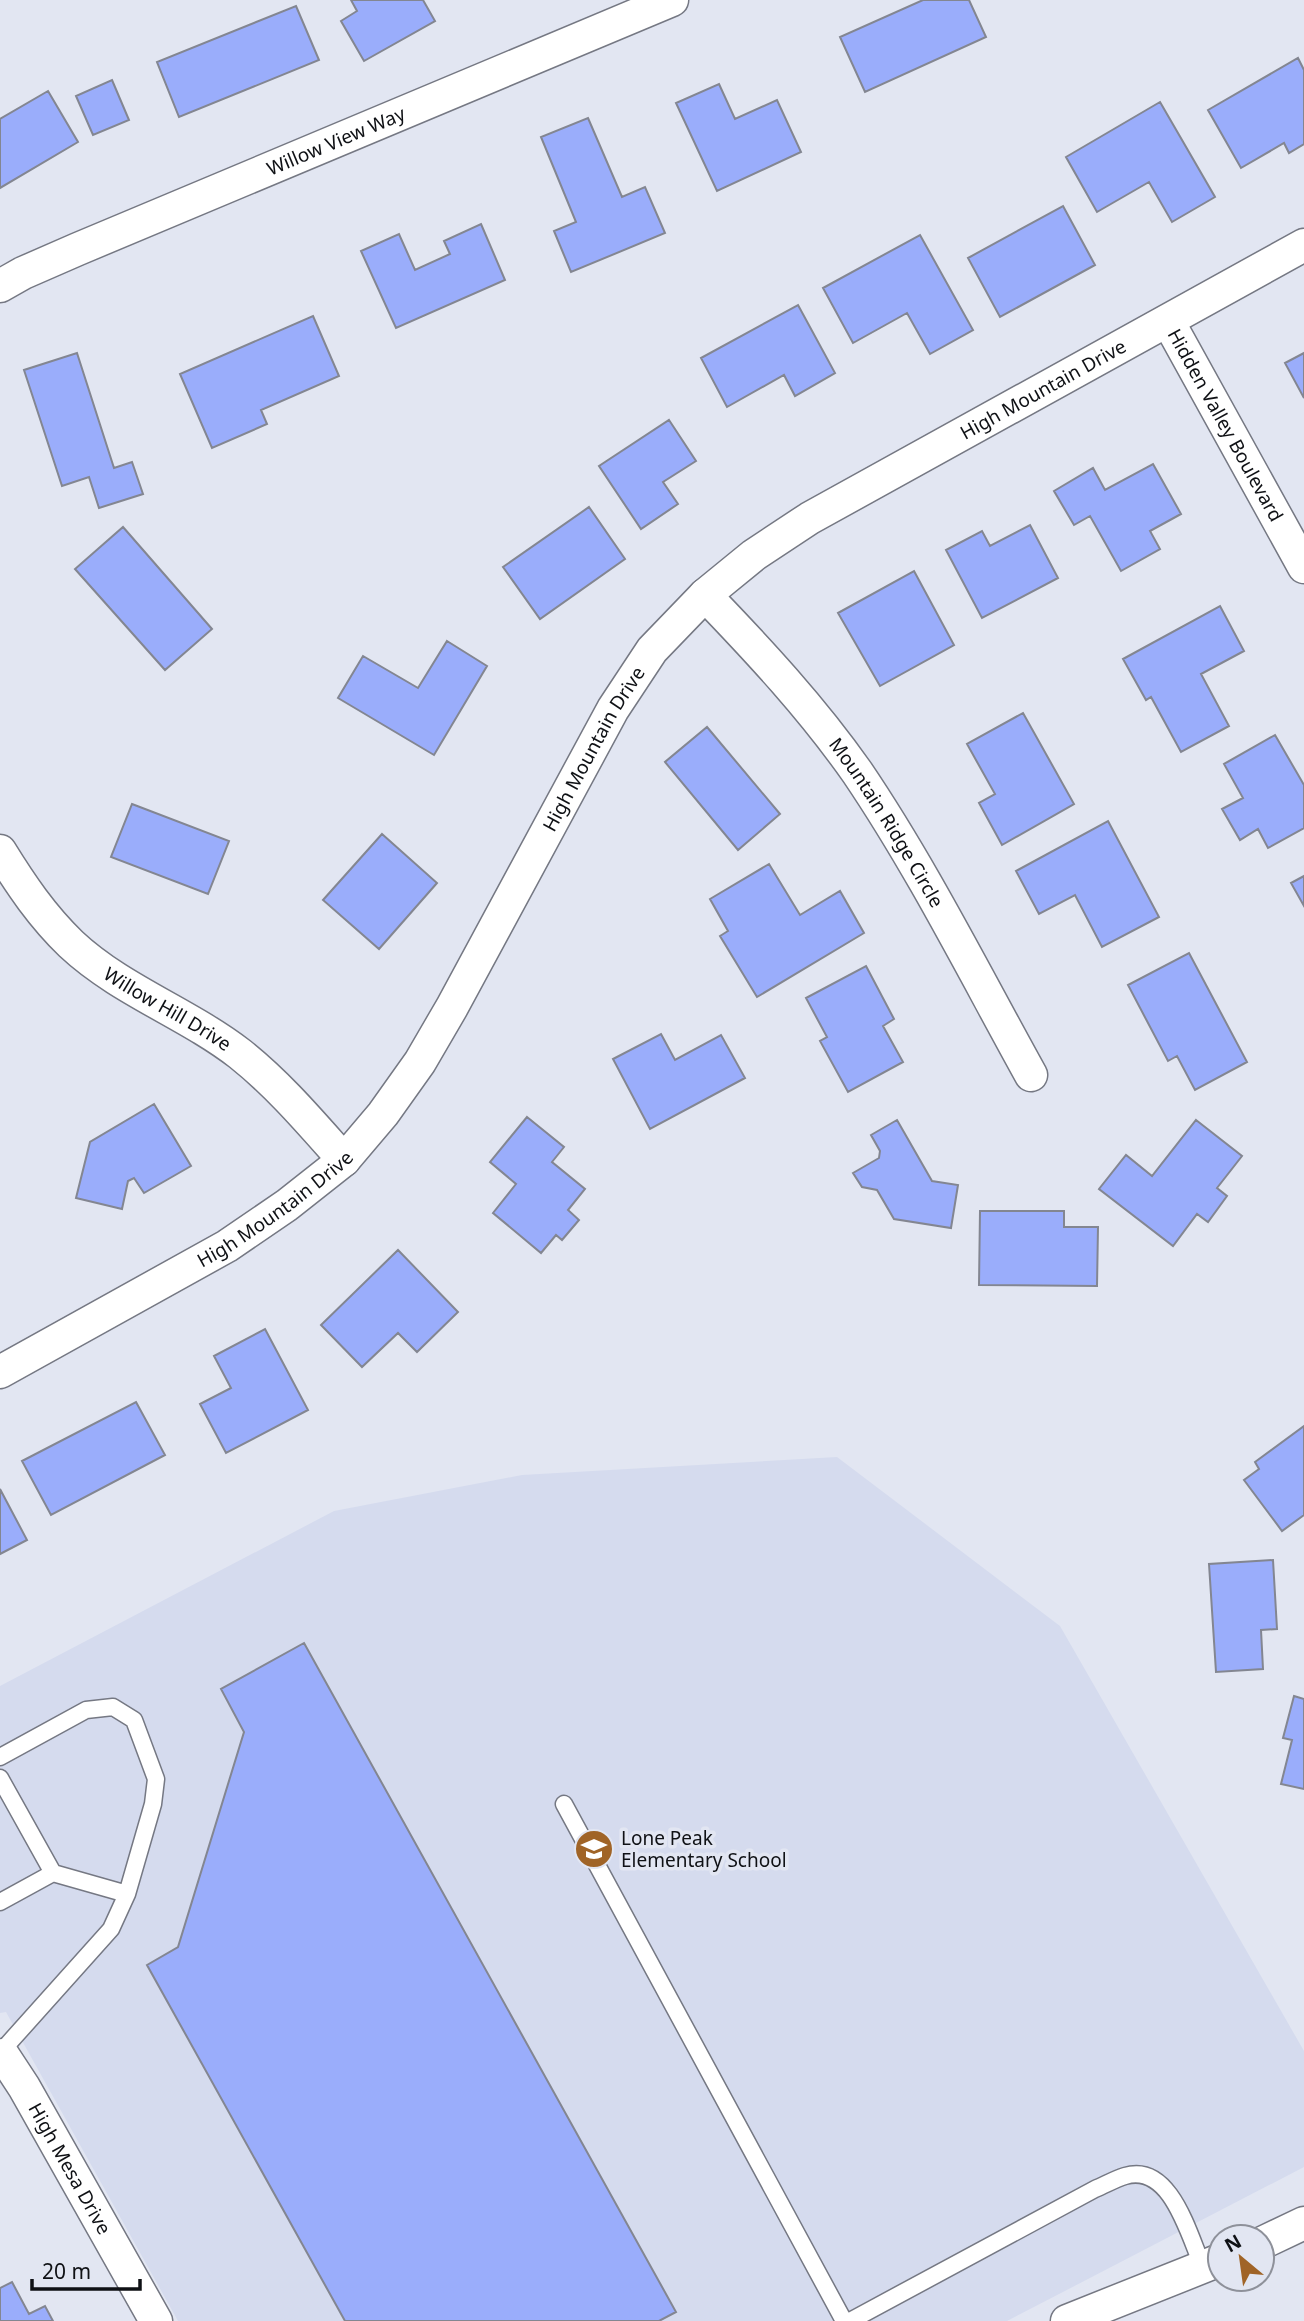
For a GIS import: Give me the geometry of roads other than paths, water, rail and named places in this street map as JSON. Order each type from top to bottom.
[{"type":"street","name":"Willow View Way","points":[[0,286],[78,249],[672,0]]},
{"type":"street","name":"High Mountain Drive","points":[[0,1372],[227,1246],[287,1205],[344,1160],[383,1114],[452,1007],[613,709],[652,650],[705,595],[754,555],[810,518],[1304,245]]},
{"type":"street","name":"Hidden Valley Boulevard","points":[[1168,321],[1304,567]]},
{"type":"street","name":"Mountain Ridge Circle","points":[[705,595],[805,704],[856,771],[903,844],[1031,1075]]},
{"type":"street","name":"Willow Hill Drive","points":[[0,852],[29,898],[72,945],[124,982],[239,1054],[284,1093],[344,1160]]},
{"type":"street","name":"High Mesa Drive","points":[[1,2056],[24,2087],[156,2321]]},
{"type":"street","points":[[1276,2236],[1304,2223]]},
{"type":"street","points":[[1067,2321],[1206,2265]]},
{"type":"lane","points":[[0,1756],[86,1710],[113,1707],[134,1720],[156,1779],[153,1804],[127,1894],[111,1929],[1,2056]]},
{"type":"lane","points":[[0,1778],[52,1873]]},
{"type":"lane","points":[[564,1804],[844,2321]]},
{"type":"lane","points":[[0,1902],[52,1873],[127,1894]]},
{"type":"lane","points":[[850,2321],[1095,2189],[1128,2175],[1148,2176],[1163,2184],[1206,2254]]},
{"type":"place","name":"Lone Peak Elementary School","points":[[594,1849]]}]
